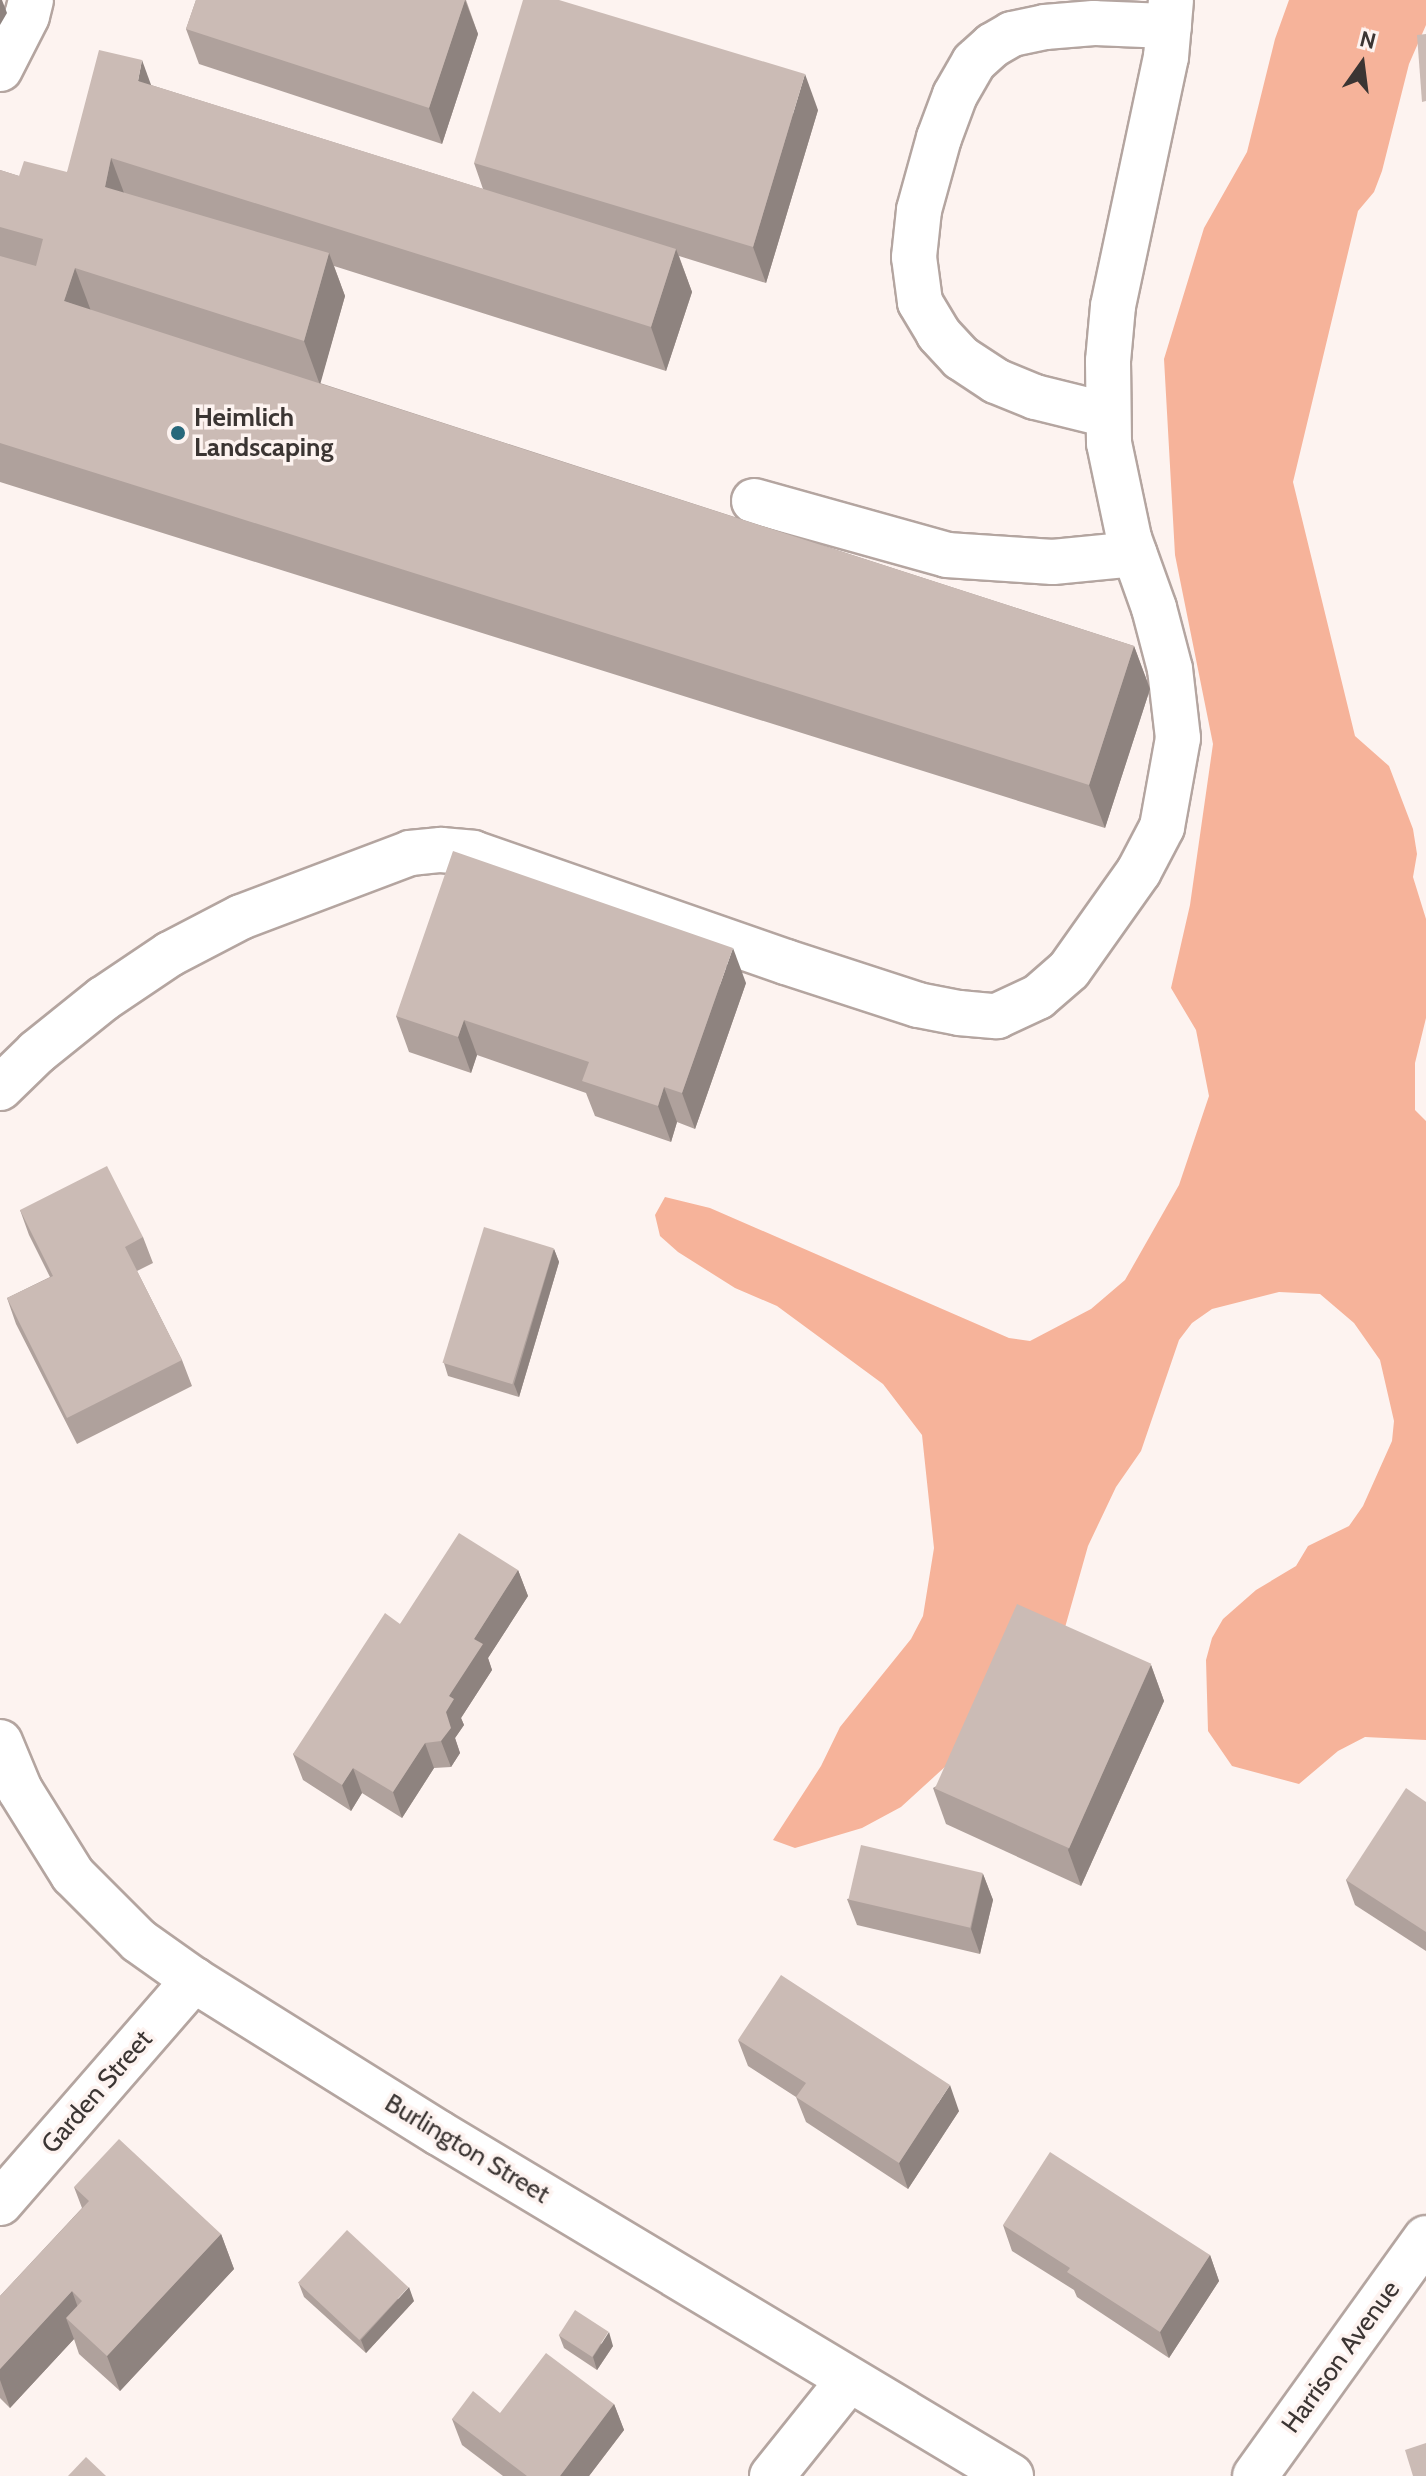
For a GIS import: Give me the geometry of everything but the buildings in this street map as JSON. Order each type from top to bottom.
[{"type":"street","points":[[0,69],[27,16],[31,0]]},
{"type":"street","points":[[0,1088],[37,1052],[103,999],[170,954],[241,917],[410,853],[441,850],[473,853],[918,1005],[997,1016],[1038,997],[1069,970],[1131,883],[1162,827],[1178,738],[1170,669],[1154,608],[1135,554],[1109,443],[1108,415],[1108,361],[1113,306],[1166,57],[1170,13],[1045,27],[1012,34],[993,45],[974,62],[955,95],[939,138],[919,210],[914,257],[920,302],[939,334],[961,358],[996,381],[1035,397],[1108,415]]},
{"type":"street","points":[[754,501],[947,555],[1053,562],[1135,554]]},
{"type":"street","name":"Burlington Street","points":[[0,1742],[20,1790],[73,1875],[139,1941],[194,1980],[1011,2476]]},
{"type":"street","name":"Garden Street","points":[[0,2203],[194,1980]]},
{"type":"street","name":"Harrison Avenue","points":[[1255,2476],[1426,2238]]},
{"type":"street","points":[[772,2476],[849,2380]]},
{"type":"shaded area","points":[[1289,0],[1426,0],[1426,25],[1409,64],[1382,171],[1374,192],[1358,211],[1293,482],[1355,736],[1389,766],[1413,829],[1417,854],[1413,877],[1426,919],[1426,1018],[1415,1063],[1415,1110],[1426,1121],[1426,1740],[1365,1737],[1338,1751],[1299,1784],[1232,1766],[1208,1731],[1206,1660],[1212,1638],[1223,1619],[1256,1590],[1296,1566],[1308,1546],[1349,1526],[1363,1506],[1392,1441],[1394,1421],[1380,1360],[1354,1323],[1320,1294],[1279,1292],[1212,1309],[1192,1323],[1179,1340],[1141,1451],[1116,1487],[1088,1546],[1064,1631],[993,1723],[901,1807],[862,1828],[795,1848],[773,1840],[821,1766],[840,1727],[911,1639],[923,1616],[934,1548],[922,1435],[883,1384],[777,1306],[735,1288],[678,1252],[660,1236],[655,1215],[665,1197],[710,1208],[1009,1338],[1030,1341],[1091,1309],[1125,1280],[1179,1185],[1209,1096],[1196,1030],[1171,988],[1190,905],[1213,744],[1175,555],[1164,359],[1204,228],[1247,152],[1275,39]]},
{"type":"place","name":"Heimlich Landscaping","points":[[178,433]]}]
